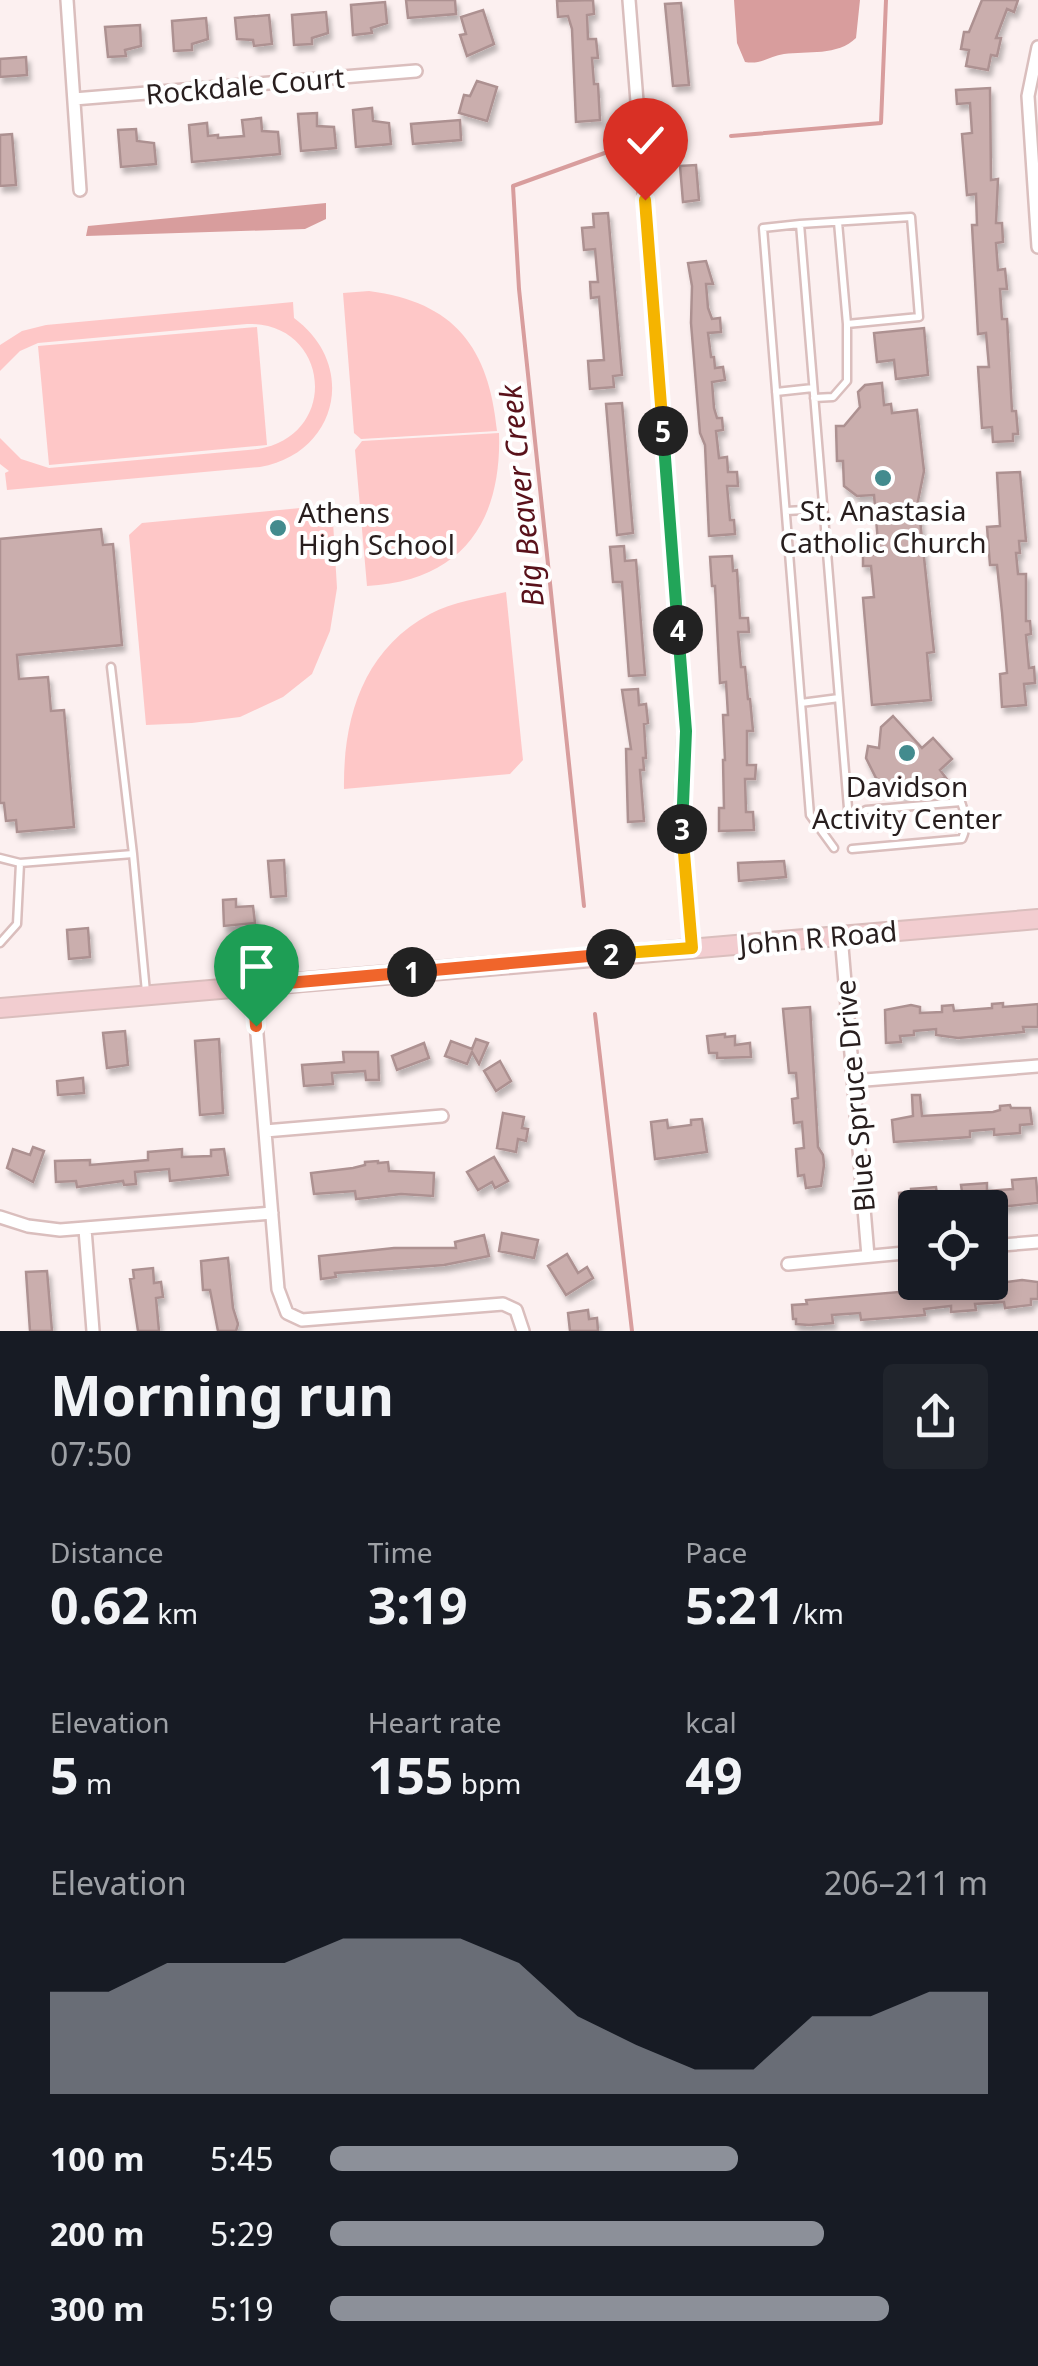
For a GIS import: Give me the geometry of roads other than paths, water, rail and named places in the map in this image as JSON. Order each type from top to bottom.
[{"type":"main road","name":"John R Road","points":[[0,1008],[1038,918]]},
{"type":"street","points":[[67,0],[80,190]]},
{"type":"street","points":[[629,0],[685,711],[681,804],[692,948]]},
{"type":"street","points":[[1038,47],[1028,96],[1038,247]]},
{"type":"street","name":"Rockdale Court","points":[[74,99],[416,71]]},
{"type":"street","name":"Blue Spruce Drive","points":[[840,935],[868,1256]]},
{"type":"street","points":[[253,986],[280,1298],[287,1314],[295,1319],[503,1304],[516,1310],[523,1331]]},
{"type":"street","points":[[853,1080],[1038,1066]]},
{"type":"street","points":[[265,1131],[442,1116]]},
{"type":"street","points":[[0,1217],[44,1229],[84,1229],[272,1213]]},
{"type":"street","points":[[84,1229],[93,1331]]},
{"type":"street","points":[[1008,1244],[1038,1242]]},
{"type":"street","points":[[788,1264],[898,1253]]},
{"type":"lane","points":[[834,848],[810,815],[763,228],[910,217],[920,317],[847,324]]},
{"type":"lane","points":[[814,398],[833,397],[848,381],[838,222]]},
{"type":"lane","points":[[800,224],[849,820]]},
{"type":"lane","points":[[776,392],[814,388]]},
{"type":"lane","points":[[786,512],[823,508]]},
{"type":"lane","points":[[111,667],[134,854],[146,995]]},
{"type":"lane","points":[[802,703],[839,698]]},
{"type":"lane","points":[[817,825],[849,820],[866,810],[960,802],[966,830],[962,840],[852,848]]},
{"type":"lane","points":[[0,858],[20,863],[134,854]]},
{"type":"lane","points":[[0,943],[13,931],[18,919],[20,863]]},
{"type":"waterway","name":"Big Beaver Creek","points":[[731,136],[881,123],[886,0]]},
{"type":"waterway","name":"Big Beaver Creek","points":[[584,906],[519,289],[513,186],[613,150]]},
{"type":"waterway","name":"Big Beaver Creek","points":[[595,1014],[632,1331]]},
{"type":"place","name":"St. Anastasia Catholic Church","points":[[883,478]]},
{"type":"place","name":"Athens High School","points":[[278,528]]},
{"type":"place","name":"Davidson Activity Center","points":[[907,753]]}]
